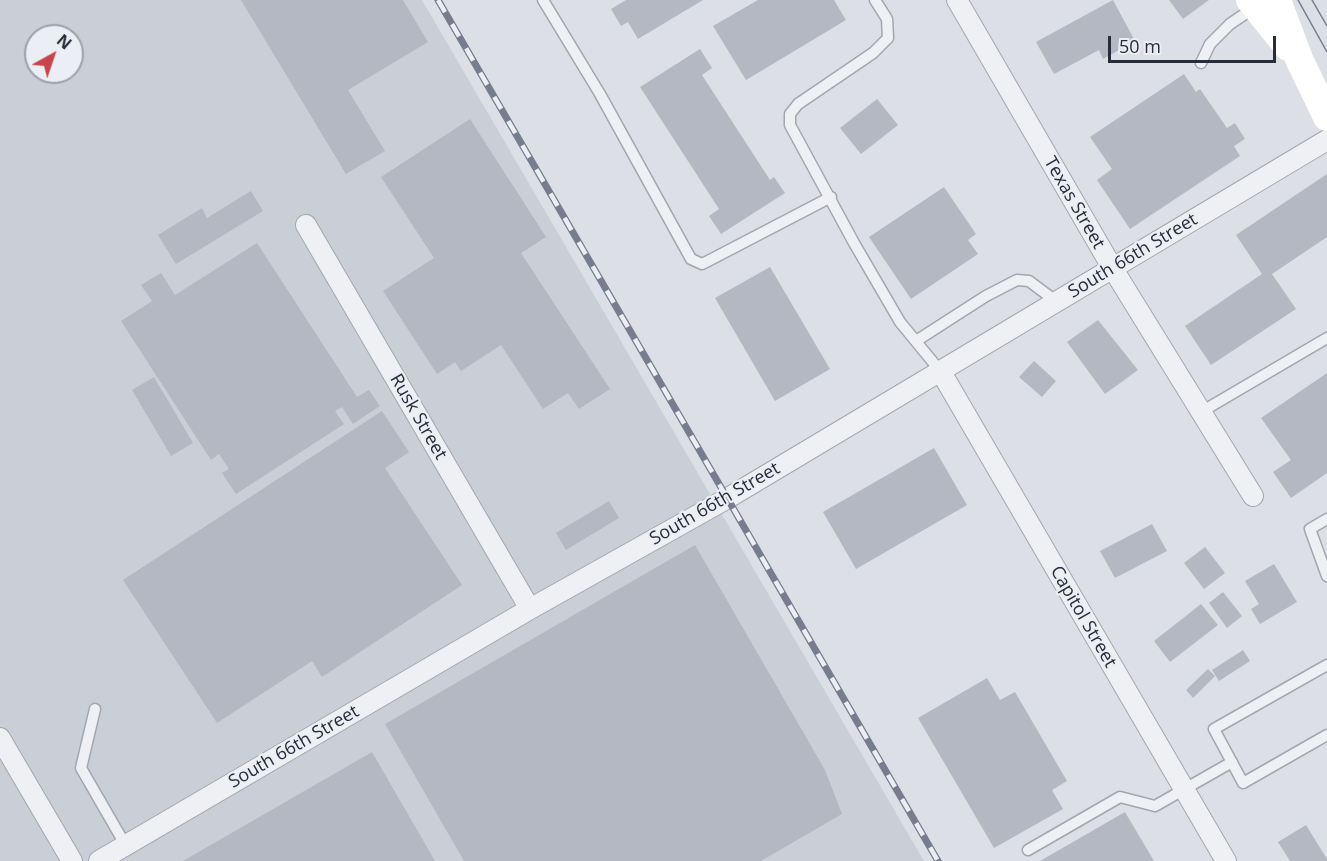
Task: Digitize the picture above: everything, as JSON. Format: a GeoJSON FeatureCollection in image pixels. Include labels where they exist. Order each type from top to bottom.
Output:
{"type":"FeatureCollection","features":[{"type":"Feature","properties":{"kind":"main road"},"geometry":{"type":"LineString","coordinates":[[1261,2],[1299,59],[1327,117]]}},
{"type":"Feature","properties":{"kind":"street","name":"Texas Street"},"geometry":{"type":"LineString","coordinates":[[957,0],[1113,269],[1253,496]]}},
{"type":"Feature","properties":{"kind":"street","name":"South 66th Street"},"geometry":{"type":"LineString","coordinates":[[99,861],[530,609],[728,498],[1327,140]]}},
{"type":"Feature","properties":{"kind":"street","name":"Rusk Street"},"geometry":{"type":"LineString","coordinates":[[306,225],[530,609]]}},
{"type":"Feature","properties":{"kind":"street","name":"Capitol Street"},"geometry":{"type":"LineString","coordinates":[[941,372],[1226,861]]}},
{"type":"Feature","properties":{"kind":"street"},"geometry":{"type":"LineString","coordinates":[[0,738],[72,861]]}},
{"type":"Feature","properties":{"kind":"lane"},"geometry":{"type":"LineString","coordinates":[[543,0],[600,94],[691,259],[702,264],[831,197]]}},
{"type":"Feature","properties":{"kind":"lane"},"geometry":{"type":"LineString","coordinates":[[875,0],[887,19],[888,38],[873,53],[798,104],[790,114],[790,125],[900,322],[941,372]]}},
{"type":"Feature","properties":{"kind":"lane"},"geometry":{"type":"LineString","coordinates":[[1201,63],[1210,44],[1230,24],[1261,2]]}},
{"type":"Feature","properties":{"kind":"lane"},"geometry":{"type":"LineString","coordinates":[[916,341],[986,296],[1017,280],[1029,281],[1057,302]]}},
{"type":"Feature","properties":{"kind":"lane"},"geometry":{"type":"LineString","coordinates":[[1202,412],[1327,338]]}},
{"type":"Feature","properties":{"kind":"lane"},"geometry":{"type":"LineString","coordinates":[[1327,519],[1310,529],[1327,576]]}},
{"type":"Feature","properties":{"kind":"lane"},"geometry":{"type":"LineString","coordinates":[[1327,665],[1214,729],[1244,783],[1327,735]]}},
{"type":"Feature","properties":{"kind":"lane"},"geometry":{"type":"LineString","coordinates":[[94,709],[81,768],[126,846]]}},
{"type":"Feature","properties":{"kind":"lane"},"geometry":{"type":"LineString","coordinates":[[1028,850],[1120,797],[1155,806],[1232,762]]}},
{"type":"Feature","properties":{"kind":"shaded area"},"geometry":{"type":"Polygon","coordinates":[[[0,0],[422,0],[924,861],[0,861],[0,0]]]}},
{"type":"Feature","properties":{"kind":"building"},"geometry":{"type":"Polygon","coordinates":[[[241,0],[403,0],[428,42],[348,90],[385,151],[346,174],[241,0]]]}},
{"type":"Feature","properties":{"kind":"building"},"geometry":{"type":"Polygon","coordinates":[[[626,0],[703,0],[638,39],[628,22],[621,26],[611,9],[626,0]]]}},
{"type":"Feature","properties":{"kind":"building"},"geometry":{"type":"Polygon","coordinates":[[[758,0],[834,0],[846,20],[746,80],[713,26],[758,0]]]}},
{"type":"Feature","properties":{"kind":"building"},"geometry":{"type":"Polygon","coordinates":[[[1113,0],[1135,41],[1103,59],[1099,50],[1054,74],[1036,42],[1113,0]]]}},
{"type":"Feature","properties":{"kind":"building"},"geometry":{"type":"Polygon","coordinates":[[[1169,0],[1209,0],[1183,19],[1169,0]]]}},
{"type":"Feature","properties":{"kind":"building"},"geometry":{"type":"Polygon","coordinates":[[[700,49],[712,68],[702,75],[770,180],[774,177],[785,193],[721,234],[709,216],[719,209],[640,87],[700,49]]]}},
{"type":"Feature","properties":{"kind":"building"},"geometry":{"type":"Polygon","coordinates":[[[1184,74],[1196,92],[1200,89],[1227,128],[1235,123],[1245,139],[1234,146],[1240,156],[1130,229],[1097,180],[1112,169],[1090,137],[1184,74]]]}},
{"type":"Feature","properties":{"kind":"building"},"geometry":{"type":"Polygon","coordinates":[[[877,99],[898,125],[861,154],[840,128],[877,99]]]}},
{"type":"Feature","properties":{"kind":"building"},"geometry":{"type":"Polygon","coordinates":[[[470,119],[546,237],[521,253],[610,389],[579,409],[568,393],[543,409],[501,345],[461,371],[455,362],[437,374],[383,291],[434,258],[381,177],[470,119]]]}},
{"type":"Feature","properties":{"kind":"building"},"geometry":{"type":"Polygon","coordinates":[[[1327,174],[1327,237],[1272,274],[1296,309],[1211,365],[1185,326],[1262,274],[1236,235],[1327,174]]]}},
{"type":"Feature","properties":{"kind":"building"},"geometry":{"type":"Polygon","coordinates":[[[944,187],[976,234],[968,240],[978,254],[911,299],[869,237],[944,187]]]}},
{"type":"Feature","properties":{"kind":"building"},"geometry":{"type":"Polygon","coordinates":[[[251,191],[263,211],[176,264],[158,235],[202,208],[207,218],[251,191]]]}},
{"type":"Feature","properties":{"kind":"building"},"geometry":{"type":"Polygon","coordinates":[[[257,243],[357,397],[369,390],[380,406],[353,424],[342,407],[335,411],[344,424],[236,494],[222,473],[229,469],[219,454],[211,460],[121,321],[152,301],[141,285],[161,273],[175,295],[257,243]]]}},
{"type":"Feature","properties":{"kind":"building"},"geometry":{"type":"Polygon","coordinates":[[[770,267],[830,369],[775,401],[715,298],[770,267]]]}},
{"type":"Feature","properties":{"kind":"building"},"geometry":{"type":"Polygon","coordinates":[[[1098,320],[1138,370],[1105,394],[1067,342],[1098,320]]]}},
{"type":"Feature","properties":{"kind":"building"},"geometry":{"type":"Polygon","coordinates":[[[1034,361],[1056,381],[1042,397],[1019,377],[1034,361]]]}},
{"type":"Feature","properties":{"kind":"building"},"geometry":{"type":"Polygon","coordinates":[[[1327,373],[1327,473],[1291,498],[1273,472],[1291,460],[1261,418],[1327,373]]]}},
{"type":"Feature","properties":{"kind":"building"},"geometry":{"type":"Polygon","coordinates":[[[154,377],[193,443],[171,456],[132,390],[154,377]]]}},
{"type":"Feature","properties":{"kind":"building"},"geometry":{"type":"Polygon","coordinates":[[[382,411],[409,452],[385,468],[462,585],[322,677],[312,661],[217,723],[123,580],[382,411]]]}},
{"type":"Feature","properties":{"kind":"building"},"geometry":{"type":"Polygon","coordinates":[[[934,448],[967,505],[856,569],[823,512],[934,448]]]}},
{"type":"Feature","properties":{"kind":"building"},"geometry":{"type":"Polygon","coordinates":[[[609,501],[619,518],[566,550],[556,533],[609,501]]]}},
{"type":"Feature","properties":{"kind":"building"},"geometry":{"type":"Polygon","coordinates":[[[1152,524],[1167,551],[1115,578],[1100,551],[1152,524]]]}},
{"type":"Feature","properties":{"kind":"building"},"geometry":{"type":"Polygon","coordinates":[[[695,545],[825,770],[842,814],[761,861],[464,861],[385,724],[695,545]]]}},
{"type":"Feature","properties":{"kind":"building"},"geometry":{"type":"Polygon","coordinates":[[[1205,547],[1225,573],[1204,589],[1184,563],[1205,547]]]}},
{"type":"Feature","properties":{"kind":"building"},"geometry":{"type":"Polygon","coordinates":[[[1274,564],[1297,602],[1260,624],[1251,609],[1259,604],[1245,581],[1274,564]]]}},
{"type":"Feature","properties":{"kind":"building"},"geometry":{"type":"Polygon","coordinates":[[[1223,592],[1242,616],[1227,628],[1209,603],[1223,592]]]}},
{"type":"Feature","properties":{"kind":"building"},"geometry":{"type":"Polygon","coordinates":[[[1201,604],[1218,625],[1170,662],[1154,641],[1201,604]]]}},
{"type":"Feature","properties":{"kind":"building"},"geometry":{"type":"Polygon","coordinates":[[[1243,650],[1250,661],[1219,681],[1212,670],[1243,650]]]}},
{"type":"Feature","properties":{"kind":"building"},"geometry":{"type":"Polygon","coordinates":[[[1208,669],[1215,676],[1193,698],[1186,690],[1208,669]]]}},
{"type":"Feature","properties":{"kind":"building"},"geometry":{"type":"Polygon","coordinates":[[[987,678],[1000,700],[1015,692],[1067,781],[1052,790],[1063,809],[994,848],[918,718],[987,678]]]}},
{"type":"Feature","properties":{"kind":"building"},"geometry":{"type":"Polygon","coordinates":[[[372,752],[435,861],[183,861],[372,752]]]}},
{"type":"Feature","properties":{"kind":"building"},"geometry":{"type":"Polygon","coordinates":[[[1125,812],[1154,861],[1040,861],[1125,812]]]}},
{"type":"Feature","properties":{"kind":"building"},"geometry":{"type":"Polygon","coordinates":[[[1306,825],[1327,861],[1290,861],[1278,842],[1306,825]]]}},
{"type":"Feature","properties":{"kind":"tram line"},"geometry":{"type":"LineString","coordinates":[[1298,0],[1327,52]]}},
{"type":"Feature","properties":{"kind":"tram line"},"geometry":{"type":"LineString","coordinates":[[1312,0],[1327,26]]}},
{"type":"Feature","properties":{"kind":"railway"},"geometry":{"type":"LineString","coordinates":[[438,0],[938,861]]}}]}
